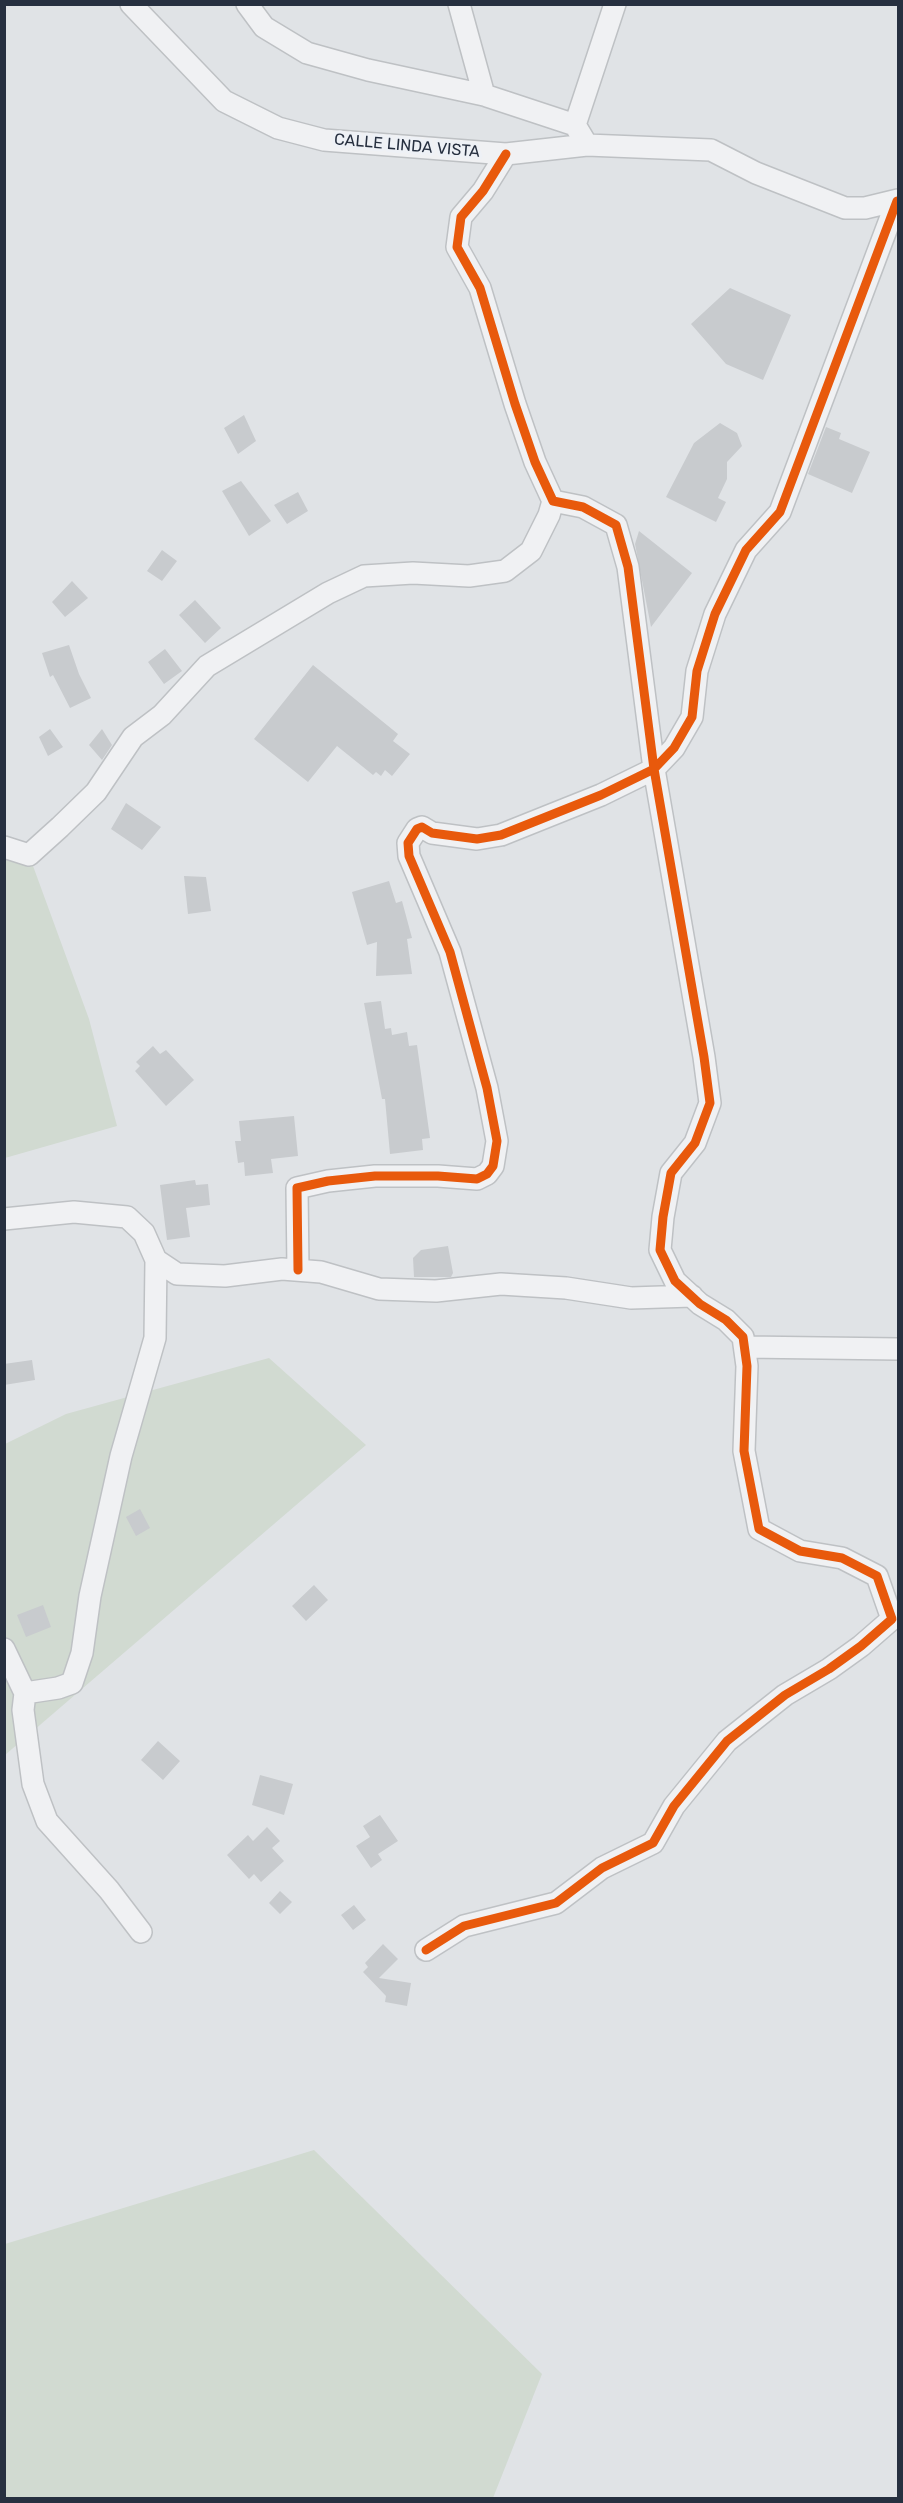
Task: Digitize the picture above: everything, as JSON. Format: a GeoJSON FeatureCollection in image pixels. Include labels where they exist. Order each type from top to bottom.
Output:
{"type":"FeatureCollection","features":[{"type":"Feature","properties":{"kind":"street","name":"CALLE LINDA VISTA"},"geometry":{"type":"LineString","coordinates":[[131,4],[224,101],[278,128],[324,140],[506,154],[587,145],[711,150],[756,173],[845,208],[865,208],[898,201]]}},
{"type":"Feature","properties":{"kind":"street"},"geometry":{"type":"LineString","coordinates":[[247,4],[264,27],[307,53],[368,70],[484,95],[575,125],[587,145]]}},
{"type":"Feature","properties":{"kind":"street"},"geometry":{"type":"LineString","coordinates":[[459,4],[484,95]]}},
{"type":"Feature","properties":{"kind":"street"},"geometry":{"type":"LineString","coordinates":[[575,125],[615,4]]}},
{"type":"Feature","properties":{"kind":"street"},"geometry":{"type":"LineString","coordinates":[[4,846],[29,855],[96,792],[133,737],[162,715],[207,666],[328,593],[364,576],[412,573],[469,576],[505,571],[531,551],[549,515],[553,501],[535,462],[514,404],[480,288],[457,247],[461,217],[483,191],[506,154]]}},
{"type":"Feature","properties":{"kind":"street"},"geometry":{"type":"LineString","coordinates":[[298,1270],[297,1188],[328,1180],[375,1176],[438,1176],[477,1179],[487,1174],[493,1166],[497,1153],[497,1141],[487,1088],[450,952],[409,856],[408,843],[417,829],[422,827],[432,833],[477,839],[501,835],[601,795],[654,769],[674,748],[692,717],[697,671],[715,614],[746,550],[780,512],[898,201]]}},
{"type":"Feature","properties":{"kind":"street"},"geometry":{"type":"LineString","coordinates":[[426,1950],[464,1926],[556,1903],[602,1868],[653,1843],[674,1806],[727,1741],[786,1695],[861,1646],[892,1619],[878,1576],[842,1558],[800,1551],[759,1529],[744,1451],[747,1366],[743,1337],[726,1320],[700,1304],[675,1281],[660,1250],[671,1173],[695,1143],[710,1103],[654,769],[628,567],[616,525],[584,507],[553,501]]}},
{"type":"Feature","properties":{"kind":"street"},"geometry":{"type":"LineString","coordinates":[[4,1219],[75,1212],[127,1217],[144,1233],[156,1260],[155,1338],[121,1456],[90,1596],[82,1653],[74,1679],[69,1686],[25,1693]]}},
{"type":"Feature","properties":{"kind":"street"},"geometry":{"type":"LineString","coordinates":[[156,1260],[177,1274],[225,1276],[282,1269],[298,1270],[321,1272],[380,1289],[436,1291],[501,1284],[566,1288],[631,1298],[692,1296]]}},
{"type":"Feature","properties":{"kind":"street"},"geometry":{"type":"LineString","coordinates":[[745,1347],[898,1349]]}},
{"type":"Feature","properties":{"kind":"street"},"geometry":{"type":"LineString","coordinates":[[4,1649],[25,1693],[23,1710],[33,1784],[46,1821],[109,1890],[141,1932]]}},
{"type":"Feature","properties":{"kind":"shaded area"},"geometry":{"type":"Polygon","coordinates":[[[5,847],[29,855],[89,1019],[117,1126],[5,1158],[5,847]]]}},
{"type":"Feature","properties":{"kind":"shaded area"},"geometry":{"type":"Polygon","coordinates":[[[269,1358],[366,1445],[5,1755],[5,1444],[66,1414],[269,1358]]]}},
{"type":"Feature","properties":{"kind":"shaded area"},"geometry":{"type":"Polygon","coordinates":[[[314,2150],[542,2374],[493,2498],[5,2498],[5,2244],[314,2150]]]}},
{"type":"Feature","properties":{"kind":"building"},"geometry":{"type":"Polygon","coordinates":[[[730,288],[791,315],[763,380],[726,364],[691,324],[730,288]]]}},
{"type":"Feature","properties":{"kind":"building"},"geometry":{"type":"Polygon","coordinates":[[[244,415],[256,441],[238,454],[224,428],[244,415]]]}},
{"type":"Feature","properties":{"kind":"building"},"geometry":{"type":"Polygon","coordinates":[[[720,423],[737,433],[742,446],[727,462],[727,479],[718,498],[726,502],[716,522],[666,497],[694,443],[720,423]]]}},
{"type":"Feature","properties":{"kind":"building"},"geometry":{"type":"Polygon","coordinates":[[[826,427],[841,433],[839,439],[870,452],[852,493],[808,474],[826,427]]]}},
{"type":"Feature","properties":{"kind":"building"},"geometry":{"type":"Polygon","coordinates":[[[241,481],[271,521],[249,536],[222,491],[241,481]]]}},
{"type":"Feature","properties":{"kind":"building"},"geometry":{"type":"Polygon","coordinates":[[[298,492],[308,511],[287,524],[274,505],[298,492]]]}},
{"type":"Feature","properties":{"kind":"building"},"geometry":{"type":"Polygon","coordinates":[[[639,531],[692,573],[651,627],[635,544],[639,531]]]}},
{"type":"Feature","properties":{"kind":"building"},"geometry":{"type":"Polygon","coordinates":[[[162,550],[177,561],[162,581],[147,571],[162,550]]]}},
{"type":"Feature","properties":{"kind":"building"},"geometry":{"type":"Polygon","coordinates":[[[72,581],[88,598],[65,617],[52,602],[72,581]]]}},
{"type":"Feature","properties":{"kind":"building"},"geometry":{"type":"Polygon","coordinates":[[[195,600],[221,628],[205,643],[179,615],[195,600]]]}},
{"type":"Feature","properties":{"kind":"building"},"geometry":{"type":"Polygon","coordinates":[[[69,645],[79,674],[91,698],[70,708],[53,675],[50,677],[42,653],[69,645]]]}},
{"type":"Feature","properties":{"kind":"building"},"geometry":{"type":"Polygon","coordinates":[[[165,649],[182,671],[164,684],[148,662],[165,649]]]}},
{"type":"Feature","properties":{"kind":"building"},"geometry":{"type":"Polygon","coordinates":[[[313,665],[398,734],[393,741],[410,754],[392,776],[385,770],[381,776],[376,772],[373,775],[337,746],[308,782],[254,739],[313,665]]]}},
{"type":"Feature","properties":{"kind":"building"},"geometry":{"type":"Polygon","coordinates":[[[50,729],[63,747],[48,756],[39,737],[50,729]]]}},
{"type":"Feature","properties":{"kind":"building"},"geometry":{"type":"Polygon","coordinates":[[[102,729],[112,745],[102,760],[89,745],[102,729]]]}},
{"type":"Feature","properties":{"kind":"building"},"geometry":{"type":"Polygon","coordinates":[[[126,803],[161,827],[142,850],[111,829],[126,803]]]}},
{"type":"Feature","properties":{"kind":"building"},"geometry":{"type":"Polygon","coordinates":[[[184,876],[206,877],[211,911],[188,914],[184,876]]]}},
{"type":"Feature","properties":{"kind":"building"},"geometry":{"type":"Polygon","coordinates":[[[389,881],[396,903],[402,901],[412,938],[407,939],[412,974],[376,976],[377,942],[367,945],[352,892],[389,881]]]}},
{"type":"Feature","properties":{"kind":"building"},"geometry":{"type":"Polygon","coordinates":[[[381,1001],[385,1029],[391,1028],[392,1035],[407,1032],[409,1046],[417,1045],[430,1138],[422,1139],[423,1150],[390,1154],[385,1099],[382,1099],[364,1003],[381,1001]]]}},
{"type":"Feature","properties":{"kind":"building"},"geometry":{"type":"Polygon","coordinates":[[[153,1046],[160,1054],[166,1050],[194,1080],[166,1106],[135,1071],[140,1066],[136,1062],[153,1046]]]}},
{"type":"Feature","properties":{"kind":"building"},"geometry":{"type":"Polygon","coordinates":[[[294,1116],[298,1156],[271,1159],[273,1173],[245,1176],[244,1162],[238,1163],[235,1141],[241,1141],[239,1121],[294,1116]]]}},
{"type":"Feature","properties":{"kind":"building"},"geometry":{"type":"Polygon","coordinates":[[[195,1180],[196,1185],[208,1184],[210,1205],[186,1208],[190,1237],[167,1240],[160,1185],[195,1180]]]}},
{"type":"Feature","properties":{"kind":"building"},"geometry":{"type":"Polygon","coordinates":[[[448,1246],[453,1273],[451,1277],[414,1277],[413,1258],[421,1250],[448,1246]]]}},
{"type":"Feature","properties":{"kind":"building"},"geometry":{"type":"Polygon","coordinates":[[[32,1360],[35,1380],[4,1385],[4,1364],[32,1360]]]}},
{"type":"Feature","properties":{"kind":"building"},"geometry":{"type":"Polygon","coordinates":[[[140,1509],[150,1528],[136,1536],[126,1517],[140,1509]]]}},
{"type":"Feature","properties":{"kind":"building"},"geometry":{"type":"Polygon","coordinates":[[[314,1585],[328,1600],[306,1621],[292,1606],[314,1585]]]}},
{"type":"Feature","properties":{"kind":"building"},"geometry":{"type":"Polygon","coordinates":[[[43,1605],[51,1627],[26,1637],[17,1615],[43,1605]]]}},
{"type":"Feature","properties":{"kind":"building"},"geometry":{"type":"Polygon","coordinates":[[[158,1741],[180,1761],[163,1780],[141,1760],[158,1741]]]}},
{"type":"Feature","properties":{"kind":"building"},"geometry":{"type":"Polygon","coordinates":[[[260,1775],[293,1784],[284,1815],[252,1805],[260,1775]]]}},
{"type":"Feature","properties":{"kind":"building"},"geometry":{"type":"Polygon","coordinates":[[[380,1815],[398,1841],[378,1854],[382,1860],[371,1868],[356,1846],[370,1837],[363,1826],[380,1815]]]}},
{"type":"Feature","properties":{"kind":"building"},"geometry":{"type":"Polygon","coordinates":[[[267,1827],[280,1841],[272,1848],[284,1861],[261,1882],[254,1874],[249,1879],[227,1855],[248,1835],[253,1841],[267,1827]]]}},
{"type":"Feature","properties":{"kind":"building"},"geometry":{"type":"Polygon","coordinates":[[[280,1891],[292,1902],[280,1914],[269,1903],[280,1891]]]}},
{"type":"Feature","properties":{"kind":"building"},"geometry":{"type":"Polygon","coordinates":[[[354,1905],[366,1920],[353,1930],[341,1915],[354,1905]]]}},
{"type":"Feature","properties":{"kind":"building"},"geometry":{"type":"Polygon","coordinates":[[[383,1944],[398,1959],[379,1978],[411,1983],[407,2006],[385,2002],[386,1996],[363,1972],[368,1967],[365,1963],[383,1944]]]}},
{"type":"Feature","properties":{"kind":"cycle path"},"geometry":{"type":"LineString","coordinates":[[426,1950],[464,1926],[556,1903],[602,1868],[653,1843],[674,1806],[727,1741],[785,1695],[829,1669],[861,1646],[892,1619],[877,1576],[842,1558],[800,1551],[759,1529],[744,1451],[747,1366],[743,1337],[726,1320],[700,1304],[675,1281],[660,1250],[671,1173],[695,1143],[710,1103],[704,1057],[654,769],[628,567],[616,525],[583,507],[553,501],[535,462],[515,404],[480,288],[457,247],[461,217],[483,191],[506,154]]}},
{"type":"Feature","properties":{"kind":"cycle path"},"geometry":{"type":"LineString","coordinates":[[298,1270],[297,1188],[328,1181],[375,1176],[438,1176],[477,1179],[487,1174],[493,1166],[497,1141],[487,1088],[450,952],[409,856],[408,843],[417,829],[422,827],[432,833],[477,839],[501,835],[601,795],[654,769],[674,748],[692,717],[697,671],[715,614],[746,550],[780,512],[897,201]]}}]}
